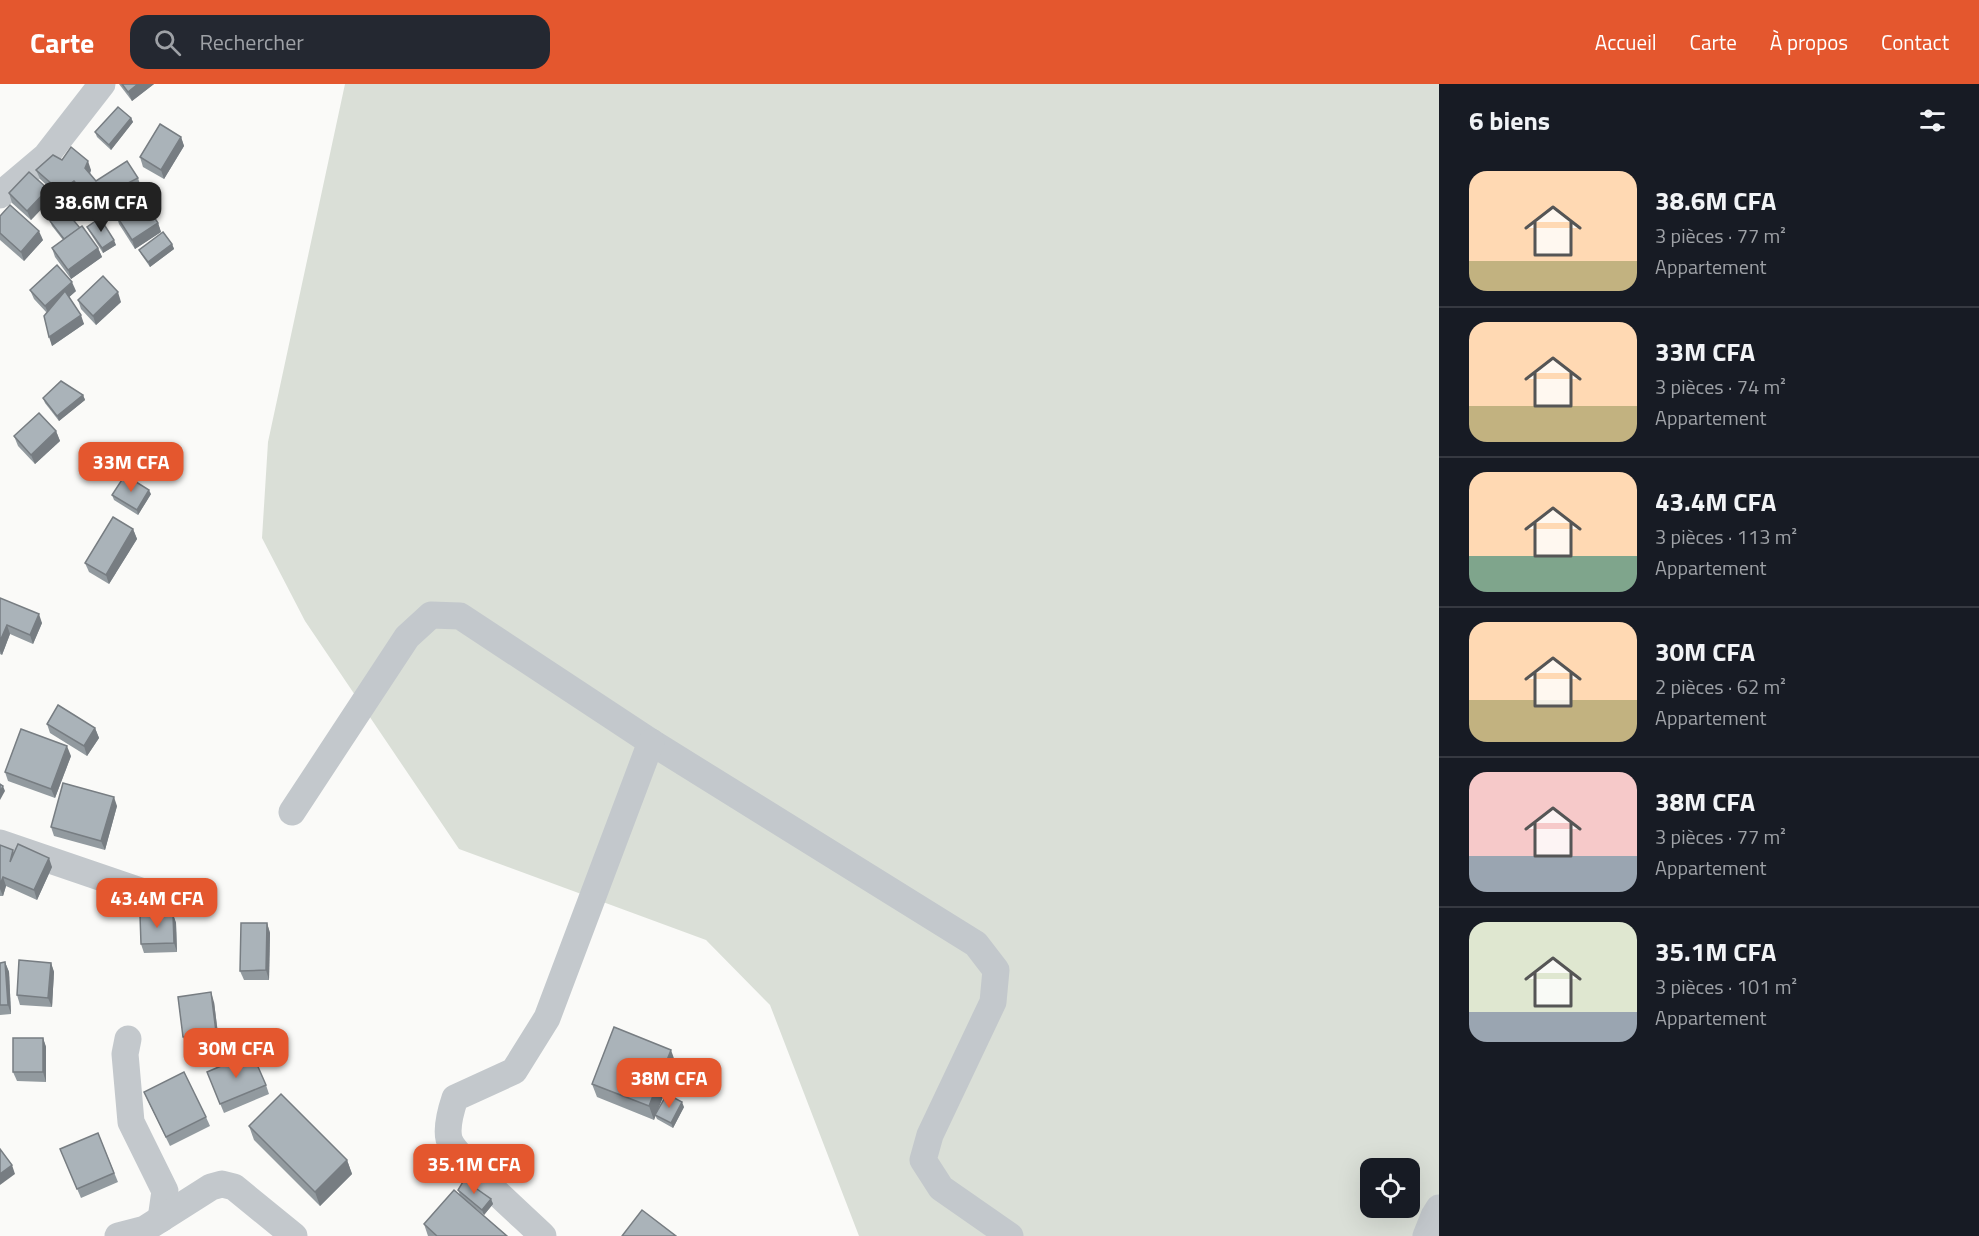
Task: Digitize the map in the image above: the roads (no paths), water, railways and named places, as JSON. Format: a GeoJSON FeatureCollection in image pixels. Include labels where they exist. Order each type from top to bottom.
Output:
{"type":"FeatureCollection","features":[{"type":"Feature","properties":{"kind":"street"},"geometry":{"type":"LineString","coordinates":[[0,195],[46,156],[102,84]]}},
{"type":"Feature","properties":{"kind":"street"},"geometry":{"type":"LineString","coordinates":[[292,812],[407,637],[431,615],[460,616],[651,742],[975,944],[996,970],[993,1002],[930,1135],[923,1160],[940,1188],[1010,1236]]}},
{"type":"Feature","properties":{"kind":"street"},"geometry":{"type":"LineString","coordinates":[[543,1236],[462,1158],[449,1140],[450,1114],[455,1098],[514,1071],[547,1018],[651,742]]}},
{"type":"Feature","properties":{"kind":"street"},"geometry":{"type":"LineString","coordinates":[[0,843],[164,899]]}},
{"type":"Feature","properties":{"kind":"street"},"geometry":{"type":"LineString","coordinates":[[128,1039],[125,1054],[131,1122],[165,1191],[161,1219]]}},
{"type":"Feature","properties":{"kind":"street"},"geometry":{"type":"LineString","coordinates":[[118,1236],[146,1229],[211,1186],[222,1184],[234,1187],[294,1236]]}},
{"type":"Feature","properties":{"kind":"street"},"geometry":{"type":"LineString","coordinates":[[1426,1236],[1439,1208]]}}]}
